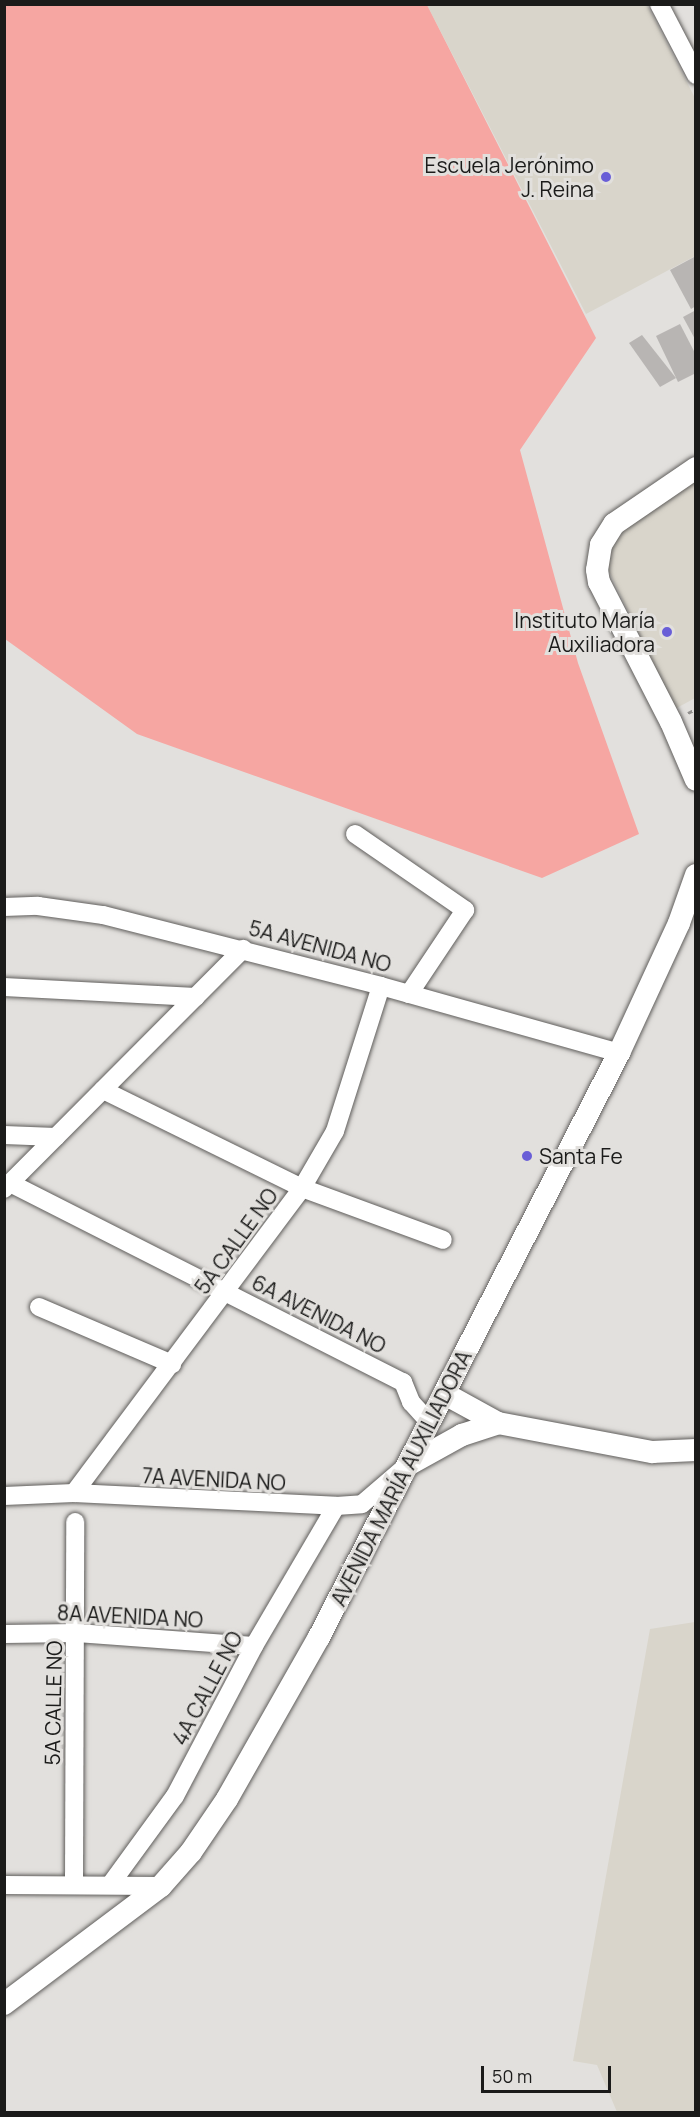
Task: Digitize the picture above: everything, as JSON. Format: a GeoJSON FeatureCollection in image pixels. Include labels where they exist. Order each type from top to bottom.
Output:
{"type":"FeatureCollection","features":[{"type":"Feature","properties":{"kind":"street"},"geometry":{"type":"LineString","coordinates":[[659,4],[696,75]]}},
{"type":"Feature","properties":{"kind":"street"},"geometry":{"type":"LineString","coordinates":[[696,468],[614,524],[601,545],[597,570],[599,582],[671,722],[696,780]]}},
{"type":"Feature","properties":{"kind":"street"},"geometry":{"type":"LineString","coordinates":[[355,834],[465,910],[409,993]]}},
{"type":"Feature","properties":{"kind":"street","name":"AVENIDA MARÍA AUXILIADORA"},"geometry":{"type":"LineString","coordinates":[[4,2004],[161,1886],[191,1852],[227,1799],[319,1637],[619,1053],[679,923],[696,875]]}},
{"type":"Feature","properties":{"kind":"street","name":"5A AVENIDA NO"},"geometry":{"type":"LineString","coordinates":[[4,907],[38,906],[103,915],[409,993],[619,1053]]}},
{"type":"Feature","properties":{"kind":"street"},"geometry":{"type":"LineString","coordinates":[[7,1186],[243,949]]}},
{"type":"Feature","properties":{"kind":"street","name":"5A CALLE NO"},"geometry":{"type":"LineString","coordinates":[[74,1493],[227,1292],[302,1188],[335,1131],[381,986]]}},
{"type":"Feature","properties":{"kind":"street"},"geometry":{"type":"LineString","coordinates":[[4,987],[196,997]]}},
{"type":"Feature","properties":{"kind":"street"},"geometry":{"type":"LineString","coordinates":[[103,1090],[302,1188],[443,1240]]}},
{"type":"Feature","properties":{"kind":"street"},"geometry":{"type":"LineString","coordinates":[[4,1135],[56,1137]]}},
{"type":"Feature","properties":{"kind":"street","name":"6A AVENIDA NO"},"geometry":{"type":"LineString","coordinates":[[7,1186],[227,1292],[403,1382],[411,1402],[429,1422]]}},
{"type":"Feature","properties":{"kind":"street"},"geometry":{"type":"LineString","coordinates":[[39,1307],[172,1364]]}},
{"type":"Feature","properties":{"kind":"street"},"geometry":{"type":"LineString","coordinates":[[445,1394],[498,1423],[652,1452],[696,1450]]}},
{"type":"Feature","properties":{"kind":"street"},"geometry":{"type":"LineString","coordinates":[[407,1465],[462,1435],[498,1423]]}},
{"type":"Feature","properties":{"kind":"street","name":"7A AVENIDA NO"},"geometry":{"type":"LineString","coordinates":[[4,1496],[74,1493],[336,1506],[362,1504],[407,1465]]}},
{"type":"Feature","properties":{"kind":"street","name":"4A CALLE NO"},"geometry":{"type":"LineString","coordinates":[[110,1886],[175,1796],[254,1646],[336,1506]]}},
{"type":"Feature","properties":{"kind":"street","name":"5A CALLE NO"},"geometry":{"type":"LineString","coordinates":[[74,1885],[77,1633],[75,1522]]}},
{"type":"Feature","properties":{"kind":"street","name":"8A AVENIDA NO"},"geometry":{"type":"LineString","coordinates":[[4,1634],[77,1633],[254,1646]]}},
{"type":"Feature","properties":{"kind":"street"},"geometry":{"type":"LineString","coordinates":[[4,1885],[161,1886]]}},
{"type":"Feature","properties":{"kind":"shaded area"},"geometry":{"type":"Polygon","coordinates":[[[5,4],[427,5],[596,338],[520,450],[578,663],[639,834],[542,878],[137,734],[5,639],[5,4]]]}},
{"type":"Feature","properties":{"kind":"shaded area","name":"Escuela Jerónimo J. Reina"},"geometry":{"type":"Polygon","coordinates":[[[427,5],[647,5],[695,98],[695,256],[586,314],[427,5]]]}},
{"type":"Feature","properties":{"kind":"shaded area","name":"Instituto María Auxiliadora"},"geometry":{"type":"Polygon","coordinates":[[[695,481],[695,698],[675,709],[607,567],[609,551],[625,529],[695,481]]]}},
{"type":"Feature","properties":{"kind":"shaded area"},"geometry":{"type":"Polygon","coordinates":[[[695,1622],[695,2112],[617,2112],[597,2065],[573,2061],[650,1629],[695,1622]]]}},
{"type":"Feature","properties":{"kind":"building"},"geometry":{"type":"Polygon","coordinates":[[[696,256],[696,306],[691,309],[670,270],[696,256]]]}},
{"type":"Feature","properties":{"kind":"building"},"geometry":{"type":"Polygon","coordinates":[[[696,310],[696,341],[683,317],[696,310]]]}},
{"type":"Feature","properties":{"kind":"building"},"geometry":{"type":"Polygon","coordinates":[[[680,324],[696,355],[696,373],[678,382],[656,336],[680,324]]]}},
{"type":"Feature","properties":{"kind":"building"},"geometry":{"type":"Polygon","coordinates":[[[642,335],[676,378],[660,387],[629,343],[642,335]]]}},
{"type":"Feature","properties":{"kind":"place","name":"Escuela Jerónimo J. Reina"},"geometry":{"type":"Point","coordinates":[606,177]}},
{"type":"Feature","properties":{"kind":"place","name":"Instituto María Auxiliadora"},"geometry":{"type":"Point","coordinates":[667,632]}},
{"type":"Feature","properties":{"kind":"place","name":"Santa Fe"},"geometry":{"type":"Point","coordinates":[527,1156]}}]}
